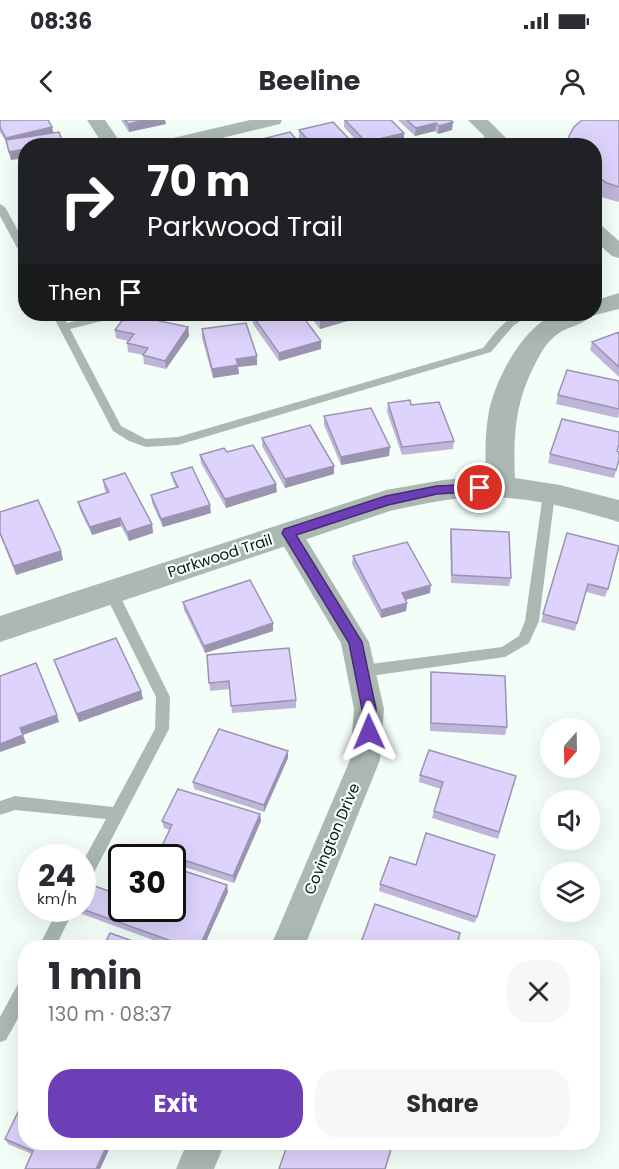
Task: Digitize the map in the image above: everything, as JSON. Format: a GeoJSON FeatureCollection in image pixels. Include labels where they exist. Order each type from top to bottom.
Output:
{"type":"FeatureCollection","features":[{"type":"Feature","properties":{"kind":"street"},"geometry":{"type":"LineString","coordinates":[[96,120],[108,138]]}},
{"type":"Feature","properties":{"kind":"street"},"geometry":{"type":"LineString","coordinates":[[197,138],[273,120]]}},
{"type":"Feature","properties":{"kind":"street"},"geometry":{"type":"LineString","coordinates":[[477,120],[497,138]]}},
{"type":"Feature","properties":{"kind":"street"},"geometry":{"type":"LineString","coordinates":[[602,236],[619,252]]}},
{"type":"Feature","properties":{"kind":"street"},"geometry":{"type":"LineString","coordinates":[[602,307],[619,302]]}},
{"type":"Feature","properties":{"kind":"street"},"geometry":{"type":"LineString","coordinates":[[501,487],[500,442],[503,410],[509,390],[538,335],[561,321]]}},
{"type":"Feature","properties":{"kind":"street","name":"Parkwood Trail"},"geometry":{"type":"LineString","coordinates":[[0,629],[386,501],[437,490],[501,487],[549,494],[619,511]]}},
{"type":"Feature","properties":{"kind":"street","name":"Covington Drive"},"geometry":{"type":"LineString","coordinates":[[289,533],[356,642],[369,709],[365,760],[290,940]]}},
{"type":"Feature","properties":{"kind":"street"},"geometry":{"type":"LineString","coordinates":[[195,1169],[203,1150]]}},
{"type":"Feature","properties":{"kind":"lane"},"geometry":{"type":"LineString","coordinates":[[0,207],[18,240]]}},
{"type":"Feature","properties":{"kind":"lane"},"geometry":{"type":"LineString","coordinates":[[61,321],[117,428],[134,441],[150,444],[178,441],[486,350],[514,321]]}},
{"type":"Feature","properties":{"kind":"lane"},"geometry":{"type":"LineString","coordinates":[[64,327],[89,321]]}},
{"type":"Feature","properties":{"kind":"lane"},"geometry":{"type":"LineString","coordinates":[[363,671],[492,655],[516,646],[524,639],[532,621],[549,494]]}},
{"type":"Feature","properties":{"kind":"lane"},"geometry":{"type":"LineString","coordinates":[[96,853],[162,729],[163,697],[111,592]]}},
{"type":"Feature","properties":{"kind":"lane"},"geometry":{"type":"LineString","coordinates":[[0,808],[15,803],[117,814]]}},
{"type":"Feature","properties":{"kind":"lane"},"geometry":{"type":"LineString","coordinates":[[50,940],[59,922]]}},
{"type":"Feature","properties":{"kind":"lane"},"geometry":{"type":"LineString","coordinates":[[0,1034],[18,1001]]}},
{"type":"Feature","properties":{"kind":"building"},"geometry":{"type":"Polygon","coordinates":[[[0,120],[48,120],[52,127],[6,138],[0,127],[0,120]]]}},
{"type":"Feature","properties":{"kind":"building"},"geometry":{"type":"Polygon","coordinates":[[[125,120],[145,120],[128,124],[125,120]]]}},
{"type":"Feature","properties":{"kind":"building"},"geometry":{"type":"Polygon","coordinates":[[[345,120],[391,120],[404,133],[383,138],[362,138],[345,120]]]}},
{"type":"Feature","properties":{"kind":"building"},"geometry":{"type":"Polygon","coordinates":[[[407,120],[450,120],[453,122],[416,128],[407,120]]]}},
{"type":"Feature","properties":{"kind":"building"},"geometry":{"type":"Polygon","coordinates":[[[582,120],[619,120],[619,187],[602,180],[602,138],[569,138],[574,127],[582,120]]]}},
{"type":"Feature","properties":{"kind":"building"},"geometry":{"type":"Polygon","coordinates":[[[333,122],[348,138],[306,138],[299,130],[333,122]]]}},
{"type":"Feature","properties":{"kind":"building"},"geometry":{"type":"Polygon","coordinates":[[[59,132],[61,138],[19,138],[59,132]]]}},
{"type":"Feature","properties":{"kind":"building"},"geometry":{"type":"Polygon","coordinates":[[[290,132],[295,138],[266,138],[290,132]]]}},
{"type":"Feature","properties":{"kind":"building"},"geometry":{"type":"Polygon","coordinates":[[[18,138],[18,150],[9,152],[6,140],[18,138]]]}},
{"type":"Feature","properties":{"kind":"building"},"geometry":{"type":"Polygon","coordinates":[[[122,321],[160,321],[188,327],[165,361],[143,355],[148,348],[127,343],[134,334],[115,330],[122,321]]]}},
{"type":"Feature","properties":{"kind":"building"},"geometry":{"type":"Polygon","coordinates":[[[256,321],[306,321],[321,341],[279,353],[256,321]]]}},
{"type":"Feature","properties":{"kind":"building"},"geometry":{"type":"Polygon","coordinates":[[[246,323],[257,356],[236,359],[238,365],[212,369],[202,329],[246,323]]]}},
{"type":"Feature","properties":{"kind":"building"},"geometry":{"type":"Polygon","coordinates":[[[619,332],[619,367],[592,342],[619,332]]]}},
{"type":"Feature","properties":{"kind":"building"},"geometry":{"type":"Polygon","coordinates":[[[567,370],[619,381],[619,409],[558,395],[567,370]]]}},
{"type":"Feature","properties":{"kind":"building"},"geometry":{"type":"Polygon","coordinates":[[[410,400],[411,405],[439,402],[454,441],[402,447],[388,403],[410,400]]]}},
{"type":"Feature","properties":{"kind":"building"},"geometry":{"type":"Polygon","coordinates":[[[371,408],[390,447],[341,457],[324,416],[371,408]]]}},
{"type":"Feature","properties":{"kind":"building"},"geometry":{"type":"Polygon","coordinates":[[[562,419],[619,432],[617,451],[619,460],[616,470],[550,454],[562,419]]]}},
{"type":"Feature","properties":{"kind":"building"},"geometry":{"type":"Polygon","coordinates":[[[310,425],[334,466],[285,479],[262,438],[310,425]]]}},
{"type":"Feature","properties":{"kind":"building"},"geometry":{"type":"Polygon","coordinates":[[[253,445],[276,484],[225,499],[200,455],[224,448],[227,452],[253,445]]]}},
{"type":"Feature","properties":{"kind":"building"},"geometry":{"type":"Polygon","coordinates":[[[192,467],[210,505],[161,519],[151,495],[178,487],[171,473],[192,467]]]}},
{"type":"Feature","properties":{"kind":"building"},"geometry":{"type":"Polygon","coordinates":[[[125,473],[152,524],[127,532],[120,518],[90,527],[78,502],[109,492],[103,480],[125,473]]]}},
{"type":"Feature","properties":{"kind":"building"},"geometry":{"type":"Polygon","coordinates":[[[38,500],[61,551],[14,566],[0,533],[0,512],[38,500]]]}},
{"type":"Feature","properties":{"kind":"building"},"geometry":{"type":"Polygon","coordinates":[[[451,529],[509,532],[511,578],[452,575],[451,529]]]}},
{"type":"Feature","properties":{"kind":"building"},"geometry":{"type":"Polygon","coordinates":[[[567,533],[619,546],[608,589],[588,584],[577,623],[543,614],[567,533]]]}},
{"type":"Feature","properties":{"kind":"building"},"geometry":{"type":"Polygon","coordinates":[[[407,542],[431,585],[402,593],[407,603],[381,610],[353,556],[407,542]]]}},
{"type":"Feature","properties":{"kind":"building"},"geometry":{"type":"Polygon","coordinates":[[[250,580],[273,623],[204,646],[183,602],[250,580]]]}},
{"type":"Feature","properties":{"kind":"building"},"geometry":{"type":"Polygon","coordinates":[[[116,638],[141,691],[77,714],[54,660],[116,638]]]}},
{"type":"Feature","properties":{"kind":"building"},"geometry":{"type":"Polygon","coordinates":[[[289,648],[296,700],[231,706],[229,681],[209,683],[207,655],[289,648]]]}},
{"type":"Feature","properties":{"kind":"building"},"geometry":{"type":"Polygon","coordinates":[[[36,663],[57,715],[20,728],[23,735],[0,744],[0,676],[36,663]]]}},
{"type":"Feature","properties":{"kind":"building"},"geometry":{"type":"Polygon","coordinates":[[[431,672],[505,676],[507,727],[431,723],[431,672]]]}},
{"type":"Feature","properties":{"kind":"building"},"geometry":{"type":"Polygon","coordinates":[[[219,729],[288,751],[264,805],[193,782],[219,729]]]}},
{"type":"Feature","properties":{"kind":"building"},"geometry":{"type":"Polygon","coordinates":[[[429,750],[516,776],[499,832],[434,811],[443,782],[420,775],[429,750]]]}},
{"type":"Feature","properties":{"kind":"building"},"geometry":{"type":"Polygon","coordinates":[[[178,789],[260,814],[233,876],[186,861],[186,844],[163,844],[172,825],[162,821],[178,789]]]}},
{"type":"Feature","properties":{"kind":"building"},"geometry":{"type":"Polygon","coordinates":[[[426,833],[495,855],[477,917],[380,884],[390,857],[416,865],[426,833]]]}},
{"type":"Feature","properties":{"kind":"building"},"geometry":{"type":"Polygon","coordinates":[[[186,872],[227,885],[203,940],[169,940],[118,922],[186,922],[186,872]]]}},
{"type":"Feature","properties":{"kind":"building"},"geometry":{"type":"Polygon","coordinates":[[[96,886],[108,891],[108,918],[96,914],[96,886]]]}},
{"type":"Feature","properties":{"kind":"building"},"geometry":{"type":"Polygon","coordinates":[[[375,904],[460,933],[458,940],[362,940],[375,904]]]}},
{"type":"Feature","properties":{"kind":"building"},"geometry":{"type":"Polygon","coordinates":[[[110,933],[130,940],[107,940],[110,933]]]}},
{"type":"Feature","properties":{"kind":"building"},"geometry":{"type":"Polygon","coordinates":[[[18,1112],[18,1145],[5,1139],[18,1112]]]}},
{"type":"Feature","properties":{"kind":"building"},"geometry":{"type":"Polygon","coordinates":[[[31,1150],[105,1150],[96,1169],[25,1169],[33,1151],[31,1150]]]}},
{"type":"Feature","properties":{"kind":"building"},"geometry":{"type":"Polygon","coordinates":[[[286,1150],[391,1150],[385,1169],[279,1169],[286,1150]]]}},
{"type":"Feature","properties":{"kind":"route"},"geometry":{"type":"LineString","coordinates":[[369,732],[369,709],[356,642],[289,533],[386,501],[437,490],[480,488]]}}]}
